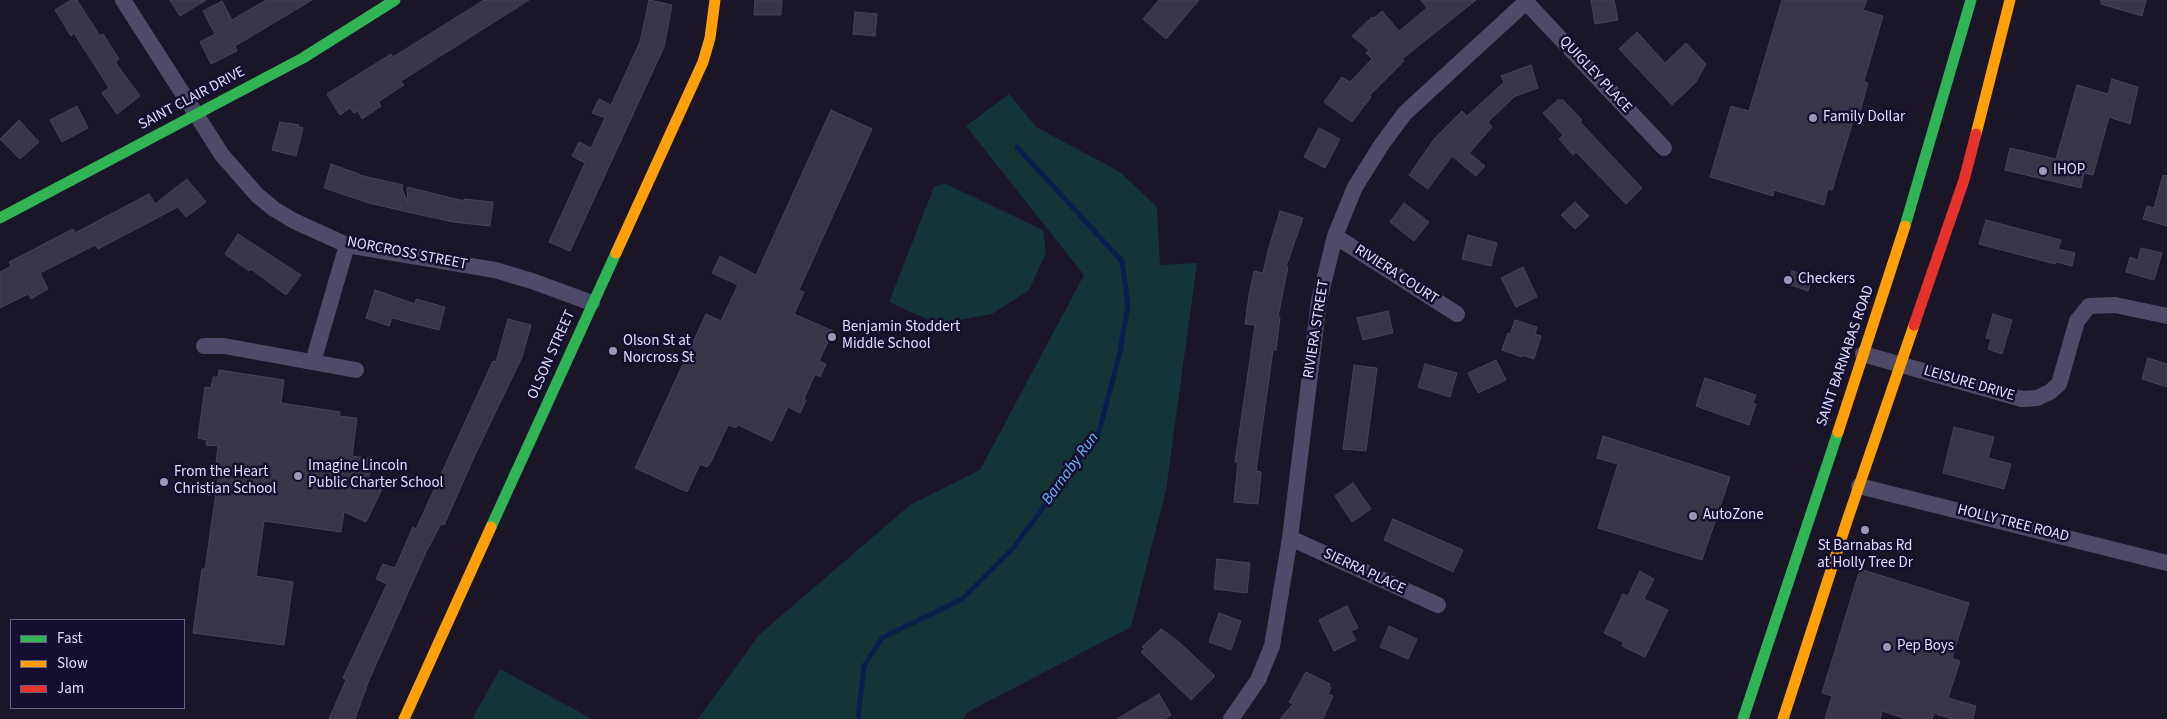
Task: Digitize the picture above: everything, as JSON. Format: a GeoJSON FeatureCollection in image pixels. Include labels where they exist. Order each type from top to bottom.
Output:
{"type":"FeatureCollection","features":[{"type":"Feature","properties":{"kind":"main road","name":"SAINT CLAIR DRIVE"},"geometry":{"type":"LineString","coordinates":[[0,218],[303,58],[395,0]]}},
{"type":"Feature","properties":{"kind":"main road","name":"OLSON STREET"},"geometry":{"type":"LineString","coordinates":[[404,719],[703,62],[710,38],[716,0]]}},
{"type":"Feature","properties":{"kind":"main road","name":"SAINT BARNABAS ROAD"},"geometry":{"type":"LineString","coordinates":[[1742,719],[1924,168],[1971,0]]}},
{"type":"Feature","properties":{"kind":"main road"},"geometry":{"type":"LineString","coordinates":[[1783,719],[1859,486],[1964,180],[2010,0]]}},
{"type":"Feature","properties":{"kind":"street","name":"NORCROSS STREET"},"geometry":{"type":"LineString","coordinates":[[122,0],[194,115],[222,155],[257,195],[274,209],[294,221],[347,245],[495,270],[532,281],[592,303]]}},
{"type":"Feature","properties":{"kind":"street","name":"QUIGLEY PLACE"},"geometry":{"type":"LineString","coordinates":[[1527,1],[1664,148]]}},
{"type":"Feature","properties":{"kind":"street","name":"RIVIERA STREET"},"geometry":{"type":"LineString","coordinates":[[1231,719],[1258,680],[1272,646],[1282,600],[1319,302],[1335,236],[1355,187],[1382,144],[1406,113],[1464,57],[1527,1]]}},
{"type":"Feature","properties":{"kind":"street","name":"RIVIERA COURT"},"geometry":{"type":"LineString","coordinates":[[1335,236],[1457,314]]}},
{"type":"Feature","properties":{"kind":"street"},"geometry":{"type":"LineString","coordinates":[[313,362],[347,245]]}},
{"type":"Feature","properties":{"kind":"street","name":"LEISURE DRIVE"},"geometry":{"type":"LineString","coordinates":[[1863,354],[2022,399],[2037,398],[2050,392],[2059,384],[2077,321],[2089,306],[2115,305],[2167,316]]}},
{"type":"Feature","properties":{"kind":"street"},"geometry":{"type":"LineString","coordinates":[[204,346],[224,346],[356,370]]}},
{"type":"Feature","properties":{"kind":"street","name":"HOLLY TREE ROAD"},"geometry":{"type":"LineString","coordinates":[[1859,486],[2167,563]]}},
{"type":"Feature","properties":{"kind":"street","name":"SIERRA PLACE"},"geometry":{"type":"LineString","coordinates":[[1290,538],[1438,605]]}},
{"type":"Feature","properties":{"kind":"green space"},"geometry":{"type":"Polygon","coordinates":[[[1009,94],[1036,127],[1120,172],[1157,207],[1160,265],[1197,263],[1166,490],[1131,627],[968,712],[963,719],[698,719],[759,635],[910,505],[980,470],[1084,275],[966,126],[1009,94]]]}},
{"type":"Feature","properties":{"kind":"green space"},"geometry":{"type":"Polygon","coordinates":[[[944,183],[1043,230],[1046,253],[1029,290],[992,314],[938,324],[889,302],[934,187],[944,183]]]}},
{"type":"Feature","properties":{"kind":"green space"},"geometry":{"type":"Polygon","coordinates":[[[500,669],[592,719],[472,719],[500,669]]]}},
{"type":"Feature","properties":{"kind":"building"},"geometry":{"type":"Polygon","coordinates":[[[71,0],[77,0],[100,36],[103,34],[119,59],[115,62],[140,96],[117,114],[102,93],[109,88],[74,33],[71,36],[55,10],[71,0]]]}},
{"type":"Feature","properties":{"kind":"building"},"geometry":{"type":"Polygon","coordinates":[[[170,0],[206,0],[180,16],[170,0]]]}},
{"type":"Feature","properties":{"kind":"building"},"geometry":{"type":"Polygon","coordinates":[[[266,0],[312,0],[235,46],[237,51],[211,64],[200,42],[215,34],[203,11],[222,1],[232,20],[266,0]]]}},
{"type":"Feature","properties":{"kind":"building"},"geometry":{"type":"Polygon","coordinates":[[[484,0],[529,0],[401,81],[404,85],[378,102],[381,106],[362,119],[358,111],[354,113],[350,108],[340,115],[327,94],[391,54],[393,57],[484,0]]]}},
{"type":"Feature","properties":{"kind":"building"},"geometry":{"type":"Polygon","coordinates":[[[649,0],[672,5],[664,47],[570,251],[549,242],[585,163],[572,156],[579,142],[591,148],[605,118],[592,113],[599,99],[611,105],[640,42],[649,0]]]}},
{"type":"Feature","properties":{"kind":"building"},"geometry":{"type":"Polygon","coordinates":[[[755,0],[782,0],[781,15],[754,15],[755,0]]]}},
{"type":"Feature","properties":{"kind":"building"},"geometry":{"type":"Polygon","coordinates":[[[1159,0],[1199,0],[1166,39],[1143,19],[1159,0]]]}},
{"type":"Feature","properties":{"kind":"building"},"geometry":{"type":"Polygon","coordinates":[[[1421,0],[1476,0],[1402,59],[1404,61],[1369,96],[1371,97],[1352,122],[1324,102],[1342,77],[1350,82],[1372,59],[1366,53],[1369,50],[1352,36],[1372,17],[1374,18],[1382,11],[1399,31],[1427,8],[1421,0]]]}},
{"type":"Feature","properties":{"kind":"building"},"geometry":{"type":"Polygon","coordinates":[[[1591,0],[1614,0],[1618,20],[1595,24],[1591,0]]]}},
{"type":"Feature","properties":{"kind":"building"},"geometry":{"type":"Polygon","coordinates":[[[1782,0],[1867,0],[1863,10],[1883,16],[1864,81],[1868,83],[1858,119],[1854,118],[1832,190],[1828,189],[1824,205],[1774,190],[1773,196],[1710,177],[1731,106],[1749,111],[1782,0]]]}},
{"type":"Feature","properties":{"kind":"building"},"geometry":{"type":"Polygon","coordinates":[[[2101,0],[2146,0],[2142,16],[2101,4],[2101,0]]]}},
{"type":"Feature","properties":{"kind":"building"},"geometry":{"type":"Polygon","coordinates":[[[855,12],[877,14],[875,36],[853,34],[855,12]]]}},
{"type":"Feature","properties":{"kind":"building"},"geometry":{"type":"Polygon","coordinates":[[[1637,32],[1665,63],[1686,43],[1706,64],[1696,82],[1672,105],[1619,49],[1637,32]]]}},
{"type":"Feature","properties":{"kind":"building"},"geometry":{"type":"Polygon","coordinates":[[[1531,65],[1538,88],[1513,97],[1488,122],[1492,127],[1469,153],[1485,166],[1476,176],[1452,156],[1428,189],[1409,175],[1435,138],[1462,111],[1467,116],[1504,82],[1501,76],[1531,65]]]}},
{"type":"Feature","properties":{"kind":"building"},"geometry":{"type":"Polygon","coordinates":[[[2112,79],[2138,87],[2130,124],[2109,117],[2093,175],[2084,173],[2081,188],[2005,170],[2010,148],[2056,159],[2077,85],[2108,94],[2112,79]]]}},
{"type":"Feature","properties":{"kind":"building"},"geometry":{"type":"Polygon","coordinates":[[[1558,100],[1563,100],[1582,120],[1580,122],[1642,188],[1626,204],[1576,152],[1573,155],[1559,139],[1563,135],[1543,113],[1558,100]]]}},
{"type":"Feature","properties":{"kind":"building"},"geometry":{"type":"Polygon","coordinates":[[[77,106],[88,128],[62,142],[50,120],[77,106]]]}},
{"type":"Feature","properties":{"kind":"building"},"geometry":{"type":"Polygon","coordinates":[[[831,110],[872,129],[799,290],[804,292],[794,314],[833,331],[819,361],[826,364],[820,377],[815,374],[800,413],[788,407],[772,441],[738,425],[736,428],[728,425],[711,462],[707,467],[700,464],[687,492],[635,468],[706,314],[721,321],[738,285],[712,273],[720,256],[756,275],[831,110]]]}},
{"type":"Feature","properties":{"kind":"building"},"geometry":{"type":"Polygon","coordinates":[[[19,120],[39,142],[20,159],[0,139],[19,120]]]}},
{"type":"Feature","properties":{"kind":"building"},"geometry":{"type":"Polygon","coordinates":[[[280,122],[299,125],[298,127],[303,128],[296,156],[272,150],[280,122]]]}},
{"type":"Feature","properties":{"kind":"building"},"geometry":{"type":"Polygon","coordinates":[[[1319,128],[1340,139],[1325,168],[1304,157],[1319,128]]]}},
{"type":"Feature","properties":{"kind":"building"},"geometry":{"type":"Polygon","coordinates":[[[331,164],[359,175],[403,185],[402,189],[408,203],[407,187],[464,201],[464,199],[493,202],[490,226],[453,222],[412,213],[369,203],[324,188],[331,164]]]}},
{"type":"Feature","properties":{"kind":"building"},"geometry":{"type":"Polygon","coordinates":[[[2163,175],[2167,176],[2167,226],[2143,219],[2147,206],[2154,208],[2163,175]]]}},
{"type":"Feature","properties":{"kind":"building"},"geometry":{"type":"Polygon","coordinates":[[[187,179],[206,202],[186,217],[178,207],[98,249],[95,245],[40,273],[48,289],[31,299],[28,294],[0,308],[0,272],[11,266],[9,262],[73,229],[75,233],[149,194],[155,204],[187,179]]]}},
{"type":"Feature","properties":{"kind":"building"},"geometry":{"type":"Polygon","coordinates":[[[1575,202],[1589,216],[1575,229],[1561,215],[1575,202]]]}},
{"type":"Feature","properties":{"kind":"building"},"geometry":{"type":"Polygon","coordinates":[[[1404,203],[1429,222],[1414,241],[1390,222],[1404,203]]]}},
{"type":"Feature","properties":{"kind":"building"},"geometry":{"type":"Polygon","coordinates":[[[1280,211],[1303,218],[1286,267],[1288,267],[1278,317],[1280,317],[1276,350],[1273,350],[1256,471],[1261,472],[1258,504],[1234,502],[1238,462],[1235,462],[1255,325],[1245,324],[1249,295],[1254,271],[1263,273],[1280,211]]]}},
{"type":"Feature","properties":{"kind":"building"},"geometry":{"type":"Polygon","coordinates":[[[1986,220],[2061,240],[2058,249],[2075,253],[2072,266],[2056,262],[2055,264],[1979,244],[1986,220]]]}},
{"type":"Feature","properties":{"kind":"building"},"geometry":{"type":"Polygon","coordinates":[[[238,234],[301,275],[286,295],[251,269],[249,271],[225,254],[238,234]]]}},
{"type":"Feature","properties":{"kind":"building"},"geometry":{"type":"Polygon","coordinates":[[[1468,235],[1497,243],[1491,266],[1462,259],[1468,235]]]}},
{"type":"Feature","properties":{"kind":"building"},"geometry":{"type":"Polygon","coordinates":[[[2141,248],[2162,253],[2154,280],[2126,272],[2130,257],[2138,260],[2141,248]]]}},
{"type":"Feature","properties":{"kind":"building"},"geometry":{"type":"Polygon","coordinates":[[[1523,267],[1537,297],[1516,307],[1501,278],[1523,267]]]}},
{"type":"Feature","properties":{"kind":"building"},"geometry":{"type":"Polygon","coordinates":[[[1792,271],[1812,277],[1808,291],[1788,284],[1792,271]]]}},
{"type":"Feature","properties":{"kind":"building"},"geometry":{"type":"Polygon","coordinates":[[[375,290],[415,304],[416,299],[445,307],[439,330],[392,318],[389,326],[366,318],[375,290]]]}},
{"type":"Feature","properties":{"kind":"building"},"geometry":{"type":"Polygon","coordinates":[[[1388,311],[1393,333],[1363,340],[1357,318],[1388,311]]]}},
{"type":"Feature","properties":{"kind":"building"},"geometry":{"type":"Polygon","coordinates":[[[1993,314],[2012,320],[2002,354],[1988,349],[1991,339],[1986,338],[1993,314]]]}},
{"type":"Feature","properties":{"kind":"building"},"geometry":{"type":"Polygon","coordinates":[[[508,319],[531,325],[522,357],[444,525],[441,524],[426,552],[369,680],[355,719],[329,719],[346,680],[343,678],[387,584],[376,579],[383,564],[395,568],[413,527],[416,529],[493,361],[496,362],[508,319]]]}},
{"type":"Feature","properties":{"kind":"building"},"geometry":{"type":"Polygon","coordinates":[[[1515,320],[1537,327],[1535,334],[1541,336],[1534,359],[1502,350],[1515,320]]]}},
{"type":"Feature","properties":{"kind":"building"},"geometry":{"type":"Polygon","coordinates":[[[2148,358],[2167,364],[2167,387],[2142,379],[2148,358]]]}},
{"type":"Feature","properties":{"kind":"building"},"geometry":{"type":"Polygon","coordinates":[[[1496,360],[1506,380],[1478,393],[1468,373],[1496,360]]]}},
{"type":"Feature","properties":{"kind":"building"},"geometry":{"type":"Polygon","coordinates":[[[1425,364],[1457,373],[1450,397],[1418,387],[1425,364]]]}},
{"type":"Feature","properties":{"kind":"building"},"geometry":{"type":"Polygon","coordinates":[[[1354,365],[1377,368],[1366,451],[1343,449],[1354,365]]]}},
{"type":"Feature","properties":{"kind":"building"},"geometry":{"type":"Polygon","coordinates":[[[219,370],[284,380],[281,403],[340,412],[339,416],[357,418],[352,456],[372,459],[369,481],[383,487],[366,522],[344,512],[341,532],[264,521],[256,576],[293,582],[284,645],[193,633],[202,569],[205,569],[219,472],[215,471],[218,446],[206,445],[207,440],[198,438],[205,387],[211,388],[213,377],[218,377],[219,370]]]}},
{"type":"Feature","properties":{"kind":"building"},"geometry":{"type":"Polygon","coordinates":[[[1705,378],[1756,395],[1753,403],[1756,404],[1749,425],[1696,406],[1705,378]]]}},
{"type":"Feature","properties":{"kind":"building"},"geometry":{"type":"Polygon","coordinates":[[[1954,427],[1994,437],[1988,458],[2011,464],[2004,489],[1943,473],[1954,427]]]}},
{"type":"Feature","properties":{"kind":"building"},"geometry":{"type":"Polygon","coordinates":[[[1603,436],[1730,477],[1702,560],[1598,528],[1618,464],[1597,458],[1603,436]]]}},
{"type":"Feature","properties":{"kind":"building"},"geometry":{"type":"Polygon","coordinates":[[[1353,483],[1371,509],[1352,522],[1335,496],[1353,483]]]}},
{"type":"Feature","properties":{"kind":"building"},"geometry":{"type":"Polygon","coordinates":[[[1393,519],[1463,550],[1453,572],[1384,540],[1393,519]]]}},
{"type":"Feature","properties":{"kind":"building"},"geometry":{"type":"Polygon","coordinates":[[[1217,559],[1250,563],[1247,593],[1214,589],[1217,559]]]}},
{"type":"Feature","properties":{"kind":"building"},"geometry":{"type":"Polygon","coordinates":[[[1860,569],[1969,603],[1952,658],[1960,661],[1948,698],[1976,706],[1973,719],[1952,719],[1934,713],[1932,719],[1907,719],[1882,711],[1880,719],[1825,719],[1832,696],[1822,693],[1860,569]]]}},
{"type":"Feature","properties":{"kind":"building"},"geometry":{"type":"Polygon","coordinates":[[[1640,571],[1654,579],[1644,599],[1668,610],[1645,657],[1622,646],[1623,642],[1604,633],[1623,594],[1628,596],[1640,571]]]}},
{"type":"Feature","properties":{"kind":"building"},"geometry":{"type":"Polygon","coordinates":[[[1347,606],[1358,628],[1351,631],[1356,640],[1334,651],[1319,620],[1347,606]]]}},
{"type":"Feature","properties":{"kind":"building"},"geometry":{"type":"Polygon","coordinates":[[[1219,613],[1241,621],[1231,650],[1209,642],[1219,613]]]}},
{"type":"Feature","properties":{"kind":"building"},"geometry":{"type":"Polygon","coordinates":[[[1389,626],[1417,639],[1408,659],[1380,647],[1389,626]]]}},
{"type":"Feature","properties":{"kind":"building"},"geometry":{"type":"Polygon","coordinates":[[[1161,629],[1178,641],[1215,676],[1191,700],[1141,652],[1145,649],[1142,647],[1161,629]]]}},
{"type":"Feature","properties":{"kind":"building"},"geometry":{"type":"Polygon","coordinates":[[[1306,672],[1330,684],[1331,688],[1328,694],[1333,696],[1323,719],[1280,719],[1293,704],[1289,702],[1306,672]]]}},
{"type":"Feature","properties":{"kind":"building"},"geometry":{"type":"Polygon","coordinates":[[[1159,694],[1171,715],[1164,719],[1117,719],[1159,694]]]}},
{"type":"Feature","properties":{"kind":"waterway","name":"Barnaby Run"},"geometry":{"type":"LineString","coordinates":[[858,719],[864,666],[882,638],[962,599],[1014,547],[1099,432],[1120,352],[1128,305],[1122,261],[1017,147]]}},
{"type":"Feature","properties":{"kind":"traffic: fast"},"geometry":{"type":"LineString","coordinates":[[0,218],[303,58],[395,0]]}},
{"type":"Feature","properties":{"kind":"traffic: fast"},"geometry":{"type":"LineString","coordinates":[[1905,226],[1971,0]]}},
{"type":"Feature","properties":{"kind":"traffic: fast"},"geometry":{"type":"LineString","coordinates":[[491,527],[616,253]]}},
{"type":"Feature","properties":{"kind":"traffic: fast"},"geometry":{"type":"LineString","coordinates":[[1743,719],[1838,432]]}},
{"type":"Feature","properties":{"kind":"traffic: slow"},"geometry":{"type":"LineString","coordinates":[[616,253],[703,62],[710,38],[715,0]]}},
{"type":"Feature","properties":{"kind":"traffic: slow"},"geometry":{"type":"LineString","coordinates":[[1976,134],[2010,0]]}},
{"type":"Feature","properties":{"kind":"traffic: slow"},"geometry":{"type":"LineString","coordinates":[[1838,432],[1905,226]]}},
{"type":"Feature","properties":{"kind":"traffic: slow"},"geometry":{"type":"LineString","coordinates":[[1783,719],[1847,521],[1914,325]]}},
{"type":"Feature","properties":{"kind":"traffic: slow"},"geometry":{"type":"LineString","coordinates":[[404,719],[491,527]]}},
{"type":"Feature","properties":{"kind":"traffic: jam"},"geometry":{"type":"LineString","coordinates":[[1914,325],[1964,180],[1976,134]]}},
{"type":"Feature","properties":{"kind":"place","name":"Family Dollar"},"geometry":{"type":"Point","coordinates":[1813,118]}},
{"type":"Feature","properties":{"kind":"place","name":"IHOP"},"geometry":{"type":"Point","coordinates":[2043,171]}},
{"type":"Feature","properties":{"kind":"place","name":"Checkers"},"geometry":{"type":"Point","coordinates":[1788,280]}},
{"type":"Feature","properties":{"kind":"place","name":"Benjamin Stoddert Middle School"},"geometry":{"type":"Point","coordinates":[832,337]}},
{"type":"Feature","properties":{"kind":"place","name":"Olson St at Norcross St"},"geometry":{"type":"Point","coordinates":[613,351]}},
{"type":"Feature","properties":{"kind":"place","name":"Imagine Lincoln Public Charter School"},"geometry":{"type":"Point","coordinates":[298,476]}},
{"type":"Feature","properties":{"kind":"place","name":"From the Heart Christian School"},"geometry":{"type":"Point","coordinates":[164,482]}},
{"type":"Feature","properties":{"kind":"place","name":"AutoZone"},"geometry":{"type":"Point","coordinates":[1693,516]}},
{"type":"Feature","properties":{"kind":"place","name":"St Barnabas Rd at Holly Tree Dr"},"geometry":{"type":"Point","coordinates":[1865,530]}},
{"type":"Feature","properties":{"kind":"place","name":"Pep Boys"},"geometry":{"type":"Point","coordinates":[1887,647]}}]}
